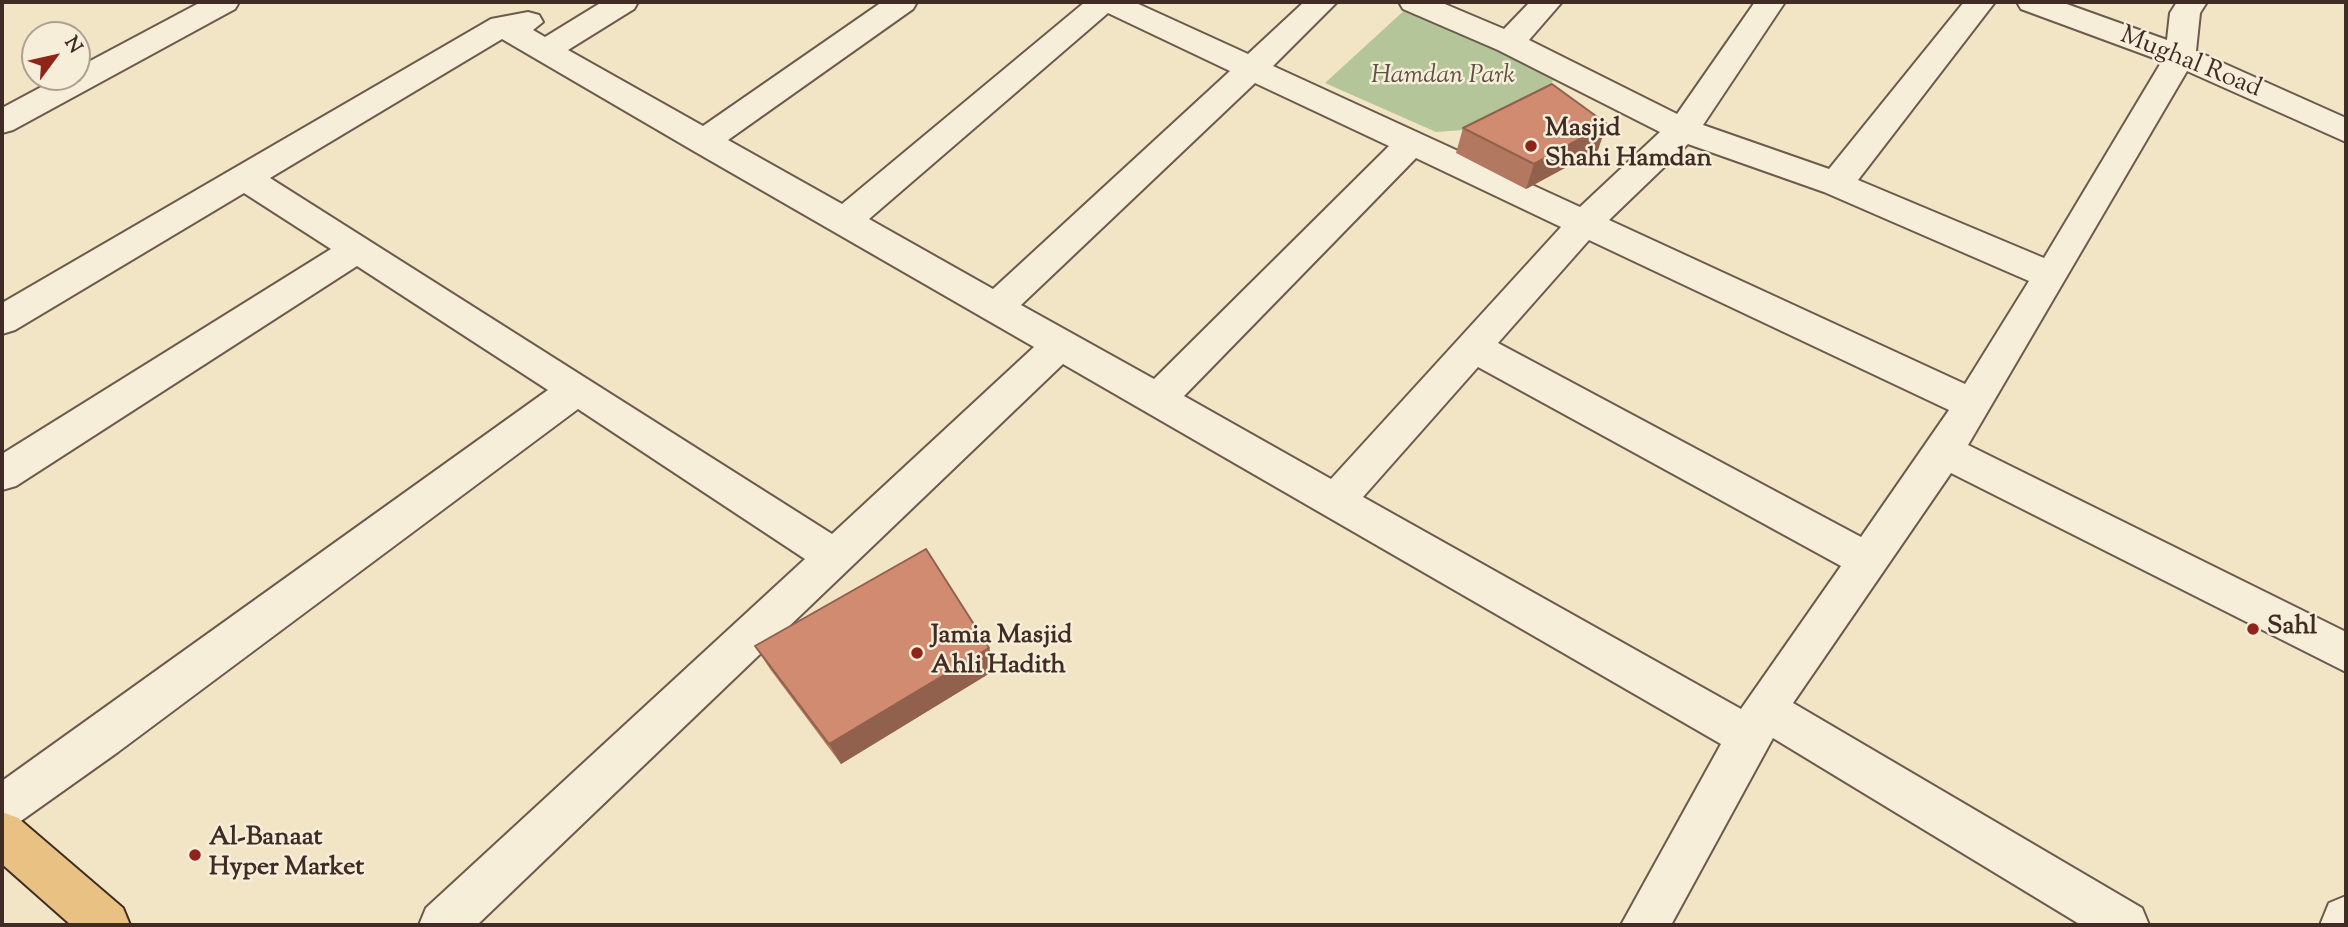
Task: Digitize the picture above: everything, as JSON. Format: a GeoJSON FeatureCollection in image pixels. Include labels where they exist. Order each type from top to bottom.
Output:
{"type":"FeatureCollection","features":[{"type":"Feature","properties":{"kind":"main road"},"geometry":{"type":"LineString","coordinates":[[2,834],[106,925]]}},
{"type":"Feature","properties":{"kind":"street"},"geometry":{"type":"LineString","coordinates":[[2,122],[224,2]]}},
{"type":"Feature","properties":{"kind":"street"},"geometry":{"type":"LineString","coordinates":[[545,51],[623,2]]}},
{"type":"Feature","properties":{"kind":"street"},"geometry":{"type":"LineString","coordinates":[[703,142],[902,2]]}},
{"type":"Feature","properties":{"kind":"street"},"geometry":{"type":"LineString","coordinates":[[844,221],[1106,2],[1973,404]]}},
{"type":"Feature","properties":{"kind":"street"},"geometry":{"type":"LineString","coordinates":[[996,307],[1322,2]]}},
{"type":"Feature","properties":{"kind":"street"},"geometry":{"type":"LineString","coordinates":[[1414,2],[1510,43],[1683,130],[1836,184],[2051,276]]}},
{"type":"Feature","properties":{"kind":"street"},"geometry":{"type":"LineString","coordinates":[[1510,43],[1547,2]]}},
{"type":"Feature","properties":{"kind":"street"},"geometry":{"type":"LineString","coordinates":[[1336,500],[1584,222],[1683,130],[1770,2]]}},
{"type":"Feature","properties":{"kind":"street"},"geometry":{"type":"LineString","coordinates":[[1836,184],[1980,2]]}},
{"type":"Feature","properties":{"kind":"street","name":"Mughal Road"},"geometry":{"type":"LineString","coordinates":[[2032,2],[2180,56],[2346,131]]}},
{"type":"Feature","properties":{"kind":"street"},"geometry":{"type":"LineString","coordinates":[[1645,925],[1757,723],[1944,451],[2051,276],[2180,56],[2185,13],[2192,2]]}},
{"type":"Feature","properties":{"kind":"street"},"geometry":{"type":"LineString","coordinates":[[2,320],[245,178],[501,14],[545,51],[1336,500],[1757,723],[2125,925]]}},
{"type":"Feature","properties":{"kind":"street"},"geometry":{"type":"LineString","coordinates":[[1158,399],[1412,142]]}},
{"type":"Feature","properties":{"kind":"street"},"geometry":{"type":"LineString","coordinates":[[245,178],[577,388],[835,557]]}},
{"type":"Feature","properties":{"kind":"street"},"geometry":{"type":"LineString","coordinates":[[2,474],[358,249]]}},
{"type":"Feature","properties":{"kind":"street"},"geometry":{"type":"LineString","coordinates":[[443,925],[1062,345]]}},
{"type":"Feature","properties":{"kind":"street"},"geometry":{"type":"LineString","coordinates":[[1473,347],[1869,561]]}},
{"type":"Feature","properties":{"kind":"street"},"geometry":{"type":"LineString","coordinates":[[2,807],[103,737],[577,388]]}},
{"type":"Feature","properties":{"kind":"street"},"geometry":{"type":"LineString","coordinates":[[1944,451],[2346,653]]}},
{"type":"Feature","properties":{"kind":"street"},"geometry":{"type":"LineString","coordinates":[[2344,925],[2346,920]]}},
{"type":"Feature","properties":{"kind":"green space","name":"Hamdan Park"},"geometry":{"type":"Polygon","coordinates":[[[1408,7],[1558,72],[1539,104],[1492,128],[1436,132],[1325,83],[1408,7]]]}},
{"type":"Feature","properties":{"kind":"building"},"geometry":{"type":"Polygon","coordinates":[[[1552,84],[1607,124],[1534,164],[1463,128],[1552,84]]]}},
{"type":"Feature","properties":{"kind":"building"},"geometry":{"type":"Polygon","coordinates":[[[926,549],[989,648],[829,744],[755,646],[926,549]]]}},
{"type":"Feature","properties":{"kind":"place","name":"Masjid Shahi Hamdan"},"geometry":{"type":"Point","coordinates":[1531,146]}},
{"type":"Feature","properties":{"kind":"place","name":"Sahl"},"geometry":{"type":"Point","coordinates":[2253,629]}},
{"type":"Feature","properties":{"kind":"place","name":"Jamia Masjid Ahli Hadith"},"geometry":{"type":"Point","coordinates":[917,653]}},
{"type":"Feature","properties":{"kind":"place","name":"Al-Banaat Hyper Market"},"geometry":{"type":"Point","coordinates":[195,855]}}]}
